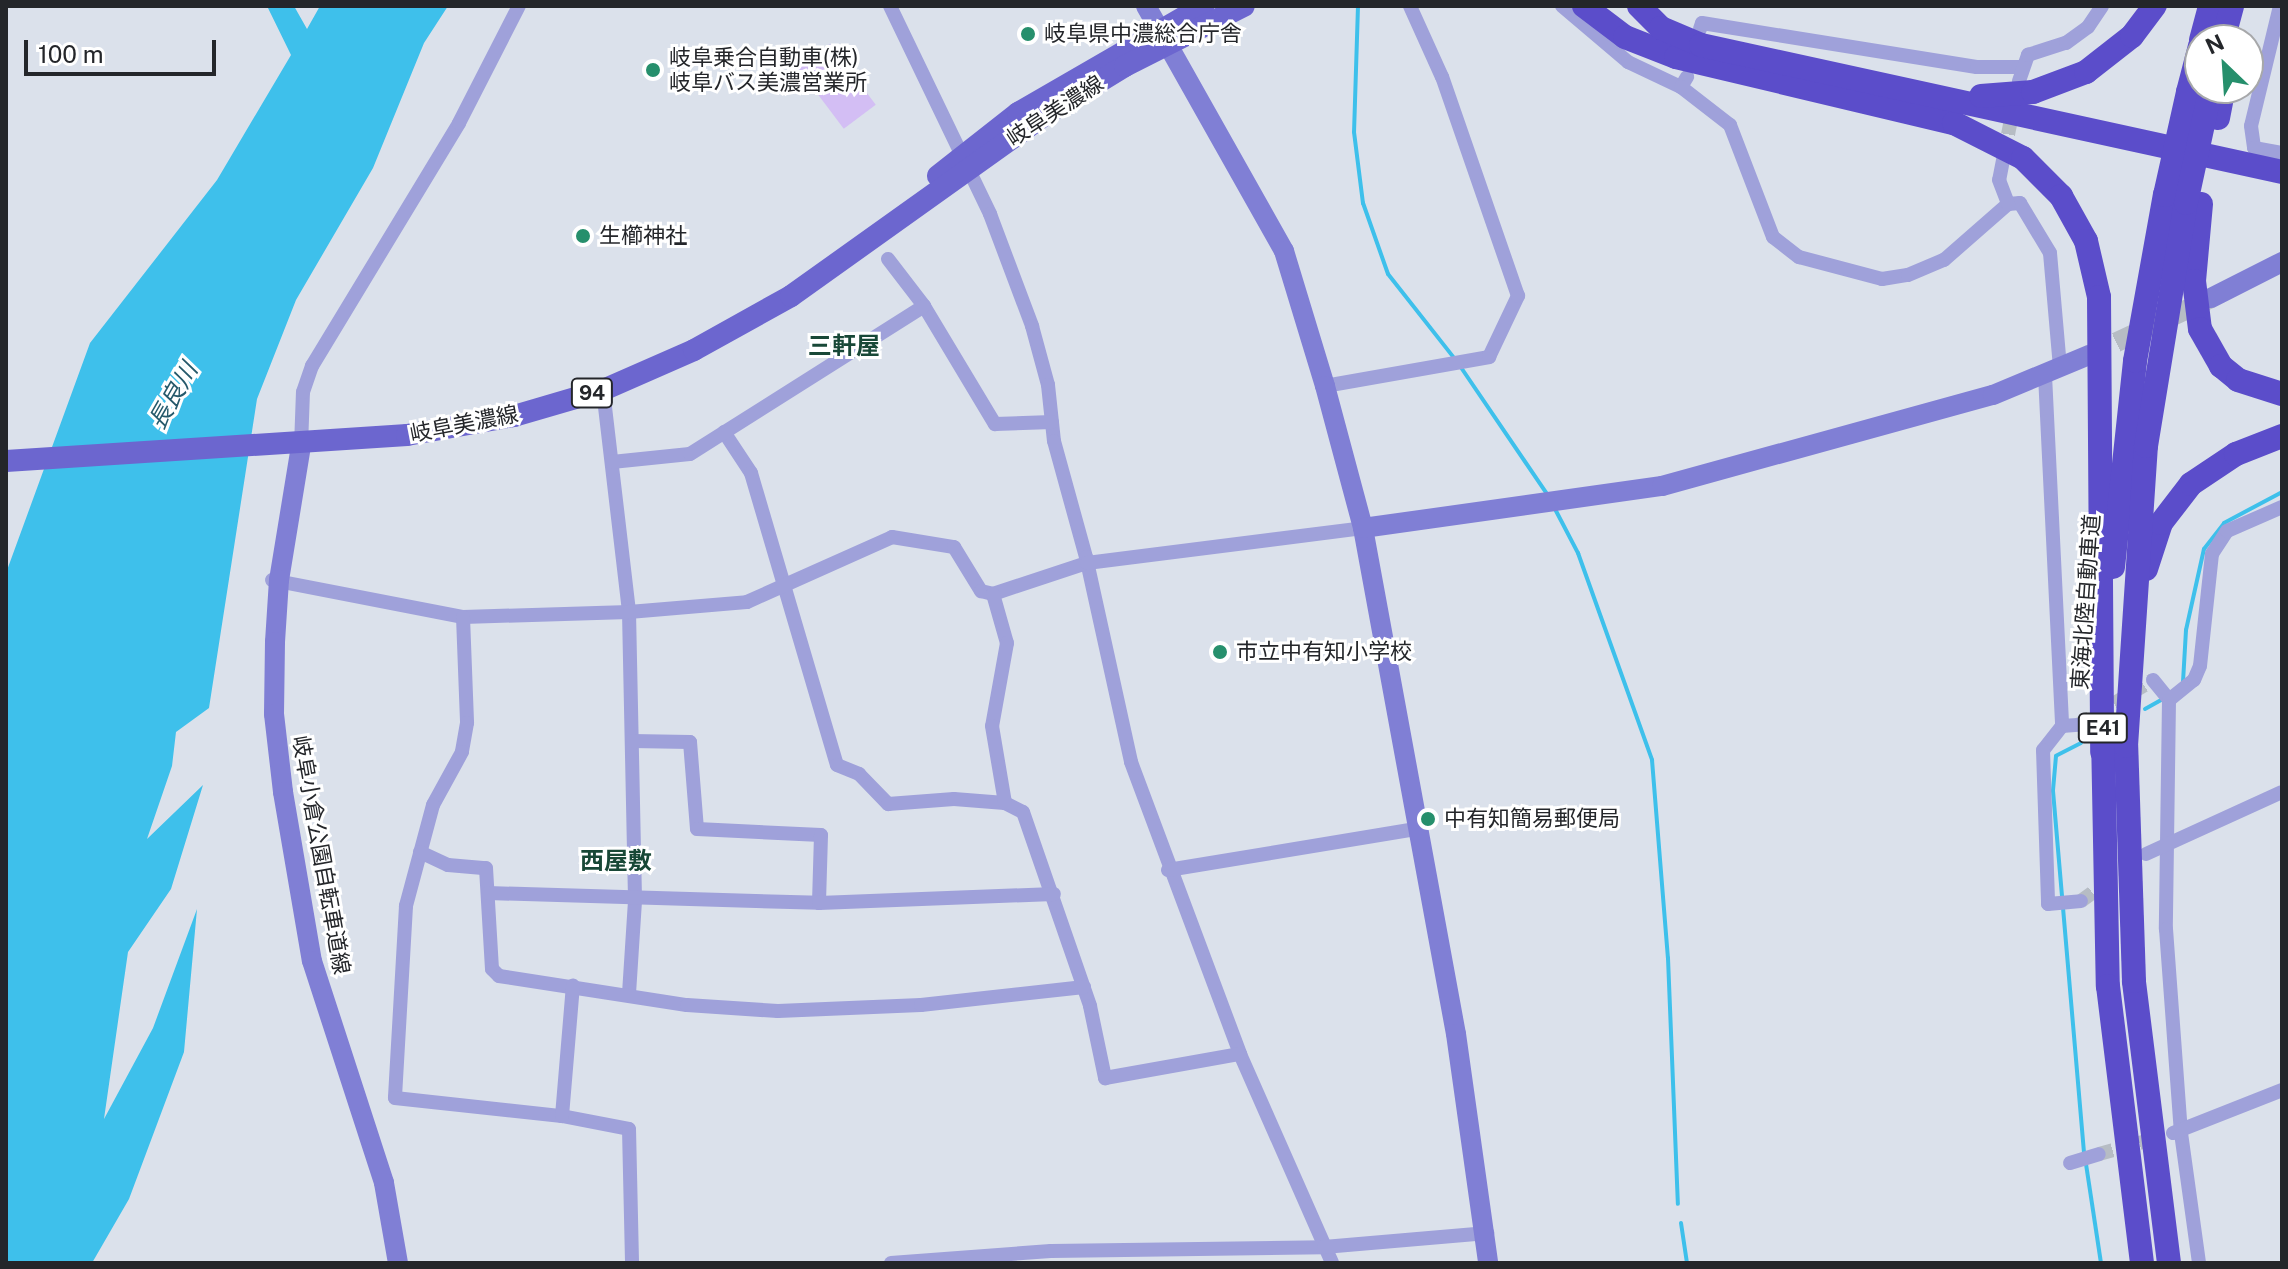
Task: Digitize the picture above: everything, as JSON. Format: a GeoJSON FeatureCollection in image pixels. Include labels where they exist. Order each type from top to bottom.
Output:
{"type":"FeatureCollection","features":[{"type":"Feature","properties":{"kind":"highway"},"geometry":{"type":"LineString","coordinates":[[1584,6],[1625,37],[1676,57],[2282,172]]}},
{"type":"Feature","properties":{"kind":"highway"},"geometry":{"type":"LineString","coordinates":[[1639,6],[1661,28],[1701,45],[1902,98],[2227,173],[2282,189]]}},
{"type":"Feature","properties":{"kind":"highway"},"geometry":{"type":"LineString","coordinates":[[1902,98],[2005,97],[2061,83],[2111,55],[2155,6]]}},
{"type":"Feature","properties":{"kind":"highway"},"geometry":{"type":"LineString","coordinates":[[1902,98],[1978,132],[2023,158],[2061,196],[2086,241],[2101,332],[2102,752]]}},
{"type":"Feature","properties":{"kind":"highway"},"geometry":{"type":"LineString","coordinates":[[2208,104],[2184,200],[2205,339],[2221,366],[2238,380],[2282,394]]}},
{"type":"Feature","properties":{"kind":"highway","name":"東海北陸自動車道"},"geometry":{"type":"LineString","coordinates":[[2142,1263],[2108,986],[2102,752],[2124,446],[2208,104]]}},
{"type":"Feature","properties":{"kind":"highway","name":"東海北陸自動車道"},"geometry":{"type":"LineString","coordinates":[[2169,1263],[2134,981],[2137,856],[2130,634],[2146,446],[2184,200]]}},
{"type":"Feature","properties":{"kind":"highway"},"geometry":{"type":"LineString","coordinates":[[2137,856],[2138,635],[2150,550],[2161,523],[2191,484],[2236,454],[2282,436]]}},
{"type":"Feature","properties":{"kind":"main road","name":"岐阜美濃線"},"geometry":{"type":"LineString","coordinates":[[1162,36],[1203,6]]}},
{"type":"Feature","properties":{"kind":"main road","name":"岐阜美濃線"},"geometry":{"type":"LineString","coordinates":[[6,461],[301,446],[407,435],[514,416],[603,390],[694,350],[777,304],[878,236],[966,162],[1018,113],[1162,36],[1244,6]]}},
{"type":"Feature","properties":{"kind":"street"},"geometry":{"type":"LineString","coordinates":[[301,446],[303,392],[312,366],[459,123],[519,6]]}},
{"type":"Feature","properties":{"kind":"street"},"geometry":{"type":"LineString","coordinates":[[890,6],[966,162],[1032,326],[1048,385],[1052,422],[1131,762],[1168,870],[1240,1054],[1332,1263]]}},
{"type":"Feature","properties":{"kind":"street"},"geometry":{"type":"LineString","coordinates":[[1146,6],[1284,251],[1325,386],[1363,528],[1487,1233],[1488,1263]]}},
{"type":"Feature","properties":{"kind":"street"},"geometry":{"type":"LineString","coordinates":[[1325,386],[1449,365],[1495,351],[1518,285],[1442,77],[1410,6]]}},
{"type":"Feature","properties":{"kind":"street"},"geometry":{"type":"LineString","coordinates":[[1562,6],[1628,62],[1684,82],[1730,125],[1773,237],[1799,257],[1882,279],[1908,275],[1963,247],[2008,204],[2020,203],[2032,215],[2050,253],[2062,726],[2043,750],[2048,904],[2077,901]]}},
{"type":"Feature","properties":{"kind":"street"},"geometry":{"type":"LineString","coordinates":[[1700,29],[1702,23],[2020,74],[2028,55],[2066,43],[2088,27],[2102,6]]}},
{"type":"Feature","properties":{"kind":"street"},"geometry":{"type":"LineString","coordinates":[[2280,6],[2251,126],[2254,148],[2282,153]]}},
{"type":"Feature","properties":{"kind":"street"},"geometry":{"type":"LineString","coordinates":[[2004,155],[1999,180],[2008,204]]}},
{"type":"Feature","properties":{"kind":"street"},"geometry":{"type":"LineString","coordinates":[[888,259],[924,306],[995,424],[1052,422]]}},
{"type":"Feature","properties":{"kind":"street"},"geometry":{"type":"LineString","coordinates":[[2211,298],[2282,262]]}},
{"type":"Feature","properties":{"kind":"street"},"geometry":{"type":"LineString","coordinates":[[612,462],[690,454],[924,306]]}},
{"type":"Feature","properties":{"kind":"street"},"geometry":{"type":"LineString","coordinates":[[274,580],[463,617],[734,605],[782,590],[892,537],[954,547],[981,591],[993,594],[1087,563],[1662,486],[1993,395],[2089,355]]}},
{"type":"Feature","properties":{"kind":"street"},"geometry":{"type":"LineString","coordinates":[[603,390],[629,612],[635,901],[629,995]]}},
{"type":"Feature","properties":{"kind":"street"},"geometry":{"type":"LineString","coordinates":[[724,432],[751,473],[782,590],[806,652],[837,765],[859,774],[888,804],[1005,803],[1023,812],[1084,987],[1105,1078],[1240,1054]]}},
{"type":"Feature","properties":{"kind":"street","name":"岐阜小倉公園自転車道線"},"geometry":{"type":"LineString","coordinates":[[301,446],[274,580],[274,714],[295,867],[312,961],[384,1183],[398,1263]]}},
{"type":"Feature","properties":{"kind":"street"},"geometry":{"type":"LineString","coordinates":[[2199,1263],[2177,1133],[2166,929],[2168,841],[2163,692],[2194,680],[2200,666],[2212,554],[2227,531],[2282,507]]}},
{"type":"Feature","properties":{"kind":"street"},"geometry":{"type":"LineString","coordinates":[[993,594],[1007,643],[992,726],[1005,803]]}},
{"type":"Feature","properties":{"kind":"street"},"geometry":{"type":"LineString","coordinates":[[463,617],[467,723],[462,752],[433,805],[406,906],[395,1098],[562,1116],[629,1129],[632,1263]]}},
{"type":"Feature","properties":{"kind":"street"},"geometry":{"type":"LineString","coordinates":[[2062,726],[2078,725]]}},
{"type":"Feature","properties":{"kind":"street"},"geometry":{"type":"LineString","coordinates":[[632,741],[690,742],[697,829],[821,835],[819,903]]}},
{"type":"Feature","properties":{"kind":"street"},"geometry":{"type":"LineString","coordinates":[[2137,856],[2282,792]]}},
{"type":"Feature","properties":{"kind":"street"},"geometry":{"type":"LineString","coordinates":[[1168,870],[1416,829]]}},
{"type":"Feature","properties":{"kind":"street"},"geometry":{"type":"LineString","coordinates":[[420,852],[448,865],[486,868],[492,969],[499,976],[629,995],[778,1011],[921,1005],[1084,987]]}},
{"type":"Feature","properties":{"kind":"street"},"geometry":{"type":"LineString","coordinates":[[488,893],[635,901],[819,903],[1054,894]]}},
{"type":"Feature","properties":{"kind":"street"},"geometry":{"type":"LineString","coordinates":[[562,1116],[573,985]]}},
{"type":"Feature","properties":{"kind":"street"},"geometry":{"type":"LineString","coordinates":[[2177,1133],[2282,1090]]}},
{"type":"Feature","properties":{"kind":"street"},"geometry":{"type":"LineString","coordinates":[[2073,1162],[2096,1155]]}},
{"type":"Feature","properties":{"kind":"street"},"geometry":{"type":"LineString","coordinates":[[891,1263],[1156,1256],[1324,1247],[1487,1233]]}},
{"type":"Feature","properties":{"kind":"shaded area"},"geometry":{"type":"Polygon","coordinates":[[[830,44],[876,105],[844,129],[798,68],[830,44]]]}},
{"type":"Feature","properties":{"kind":"water","name":"長良川"},"geometry":{"type":"Polygon","coordinates":[[[267,6],[294,6],[307,29],[320,6],[448,6],[424,43],[373,168],[296,300],[257,399],[209,708],[176,732],[172,766],[147,839],[203,785],[171,889],[128,952],[104,1119],[153,1028],[197,909],[184,1052],[129,1199],[92,1263],[6,1263],[6,573],[90,343],[217,180],[291,55],[267,6]]]}},
{"type":"Feature","properties":{"kind":"waterway"},"geometry":{"type":"LineString","coordinates":[[1358,6],[1354,132],[1363,203],[1388,274],[1455,359]]}},
{"type":"Feature","properties":{"kind":"waterway"},"geometry":{"type":"LineString","coordinates":[[1460,366],[1547,494]]}},
{"type":"Feature","properties":{"kind":"waterway"},"geometry":{"type":"LineString","coordinates":[[2183,682],[2186,630],[2204,549],[2224,523],[2282,492]]}},
{"type":"Feature","properties":{"kind":"waterway"},"geometry":{"type":"LineString","coordinates":[[1555,509],[1578,553],[1652,760],[1668,958],[1678,1204]]}},
{"type":"Feature","properties":{"kind":"waterway"},"geometry":{"type":"LineString","coordinates":[[2145,709],[2165,698]]}},
{"type":"Feature","properties":{"kind":"waterway"},"geometry":{"type":"LineString","coordinates":[[2081,743],[2056,756],[2053,791],[2084,1155]]}},
{"type":"Feature","properties":{"kind":"waterway"},"geometry":{"type":"LineString","coordinates":[[2086,1164],[2101,1263]]}},
{"type":"Feature","properties":{"kind":"waterway"},"geometry":{"type":"LineString","coordinates":[[1681,1223],[1687,1263]]}},
{"type":"Feature","properties":{"kind":"tunnel"},"geometry":{"type":"LineString","coordinates":[[2004,155],[2013,109]]}},
{"type":"Feature","properties":{"kind":"tunnel"},"geometry":{"type":"LineString","coordinates":[[2089,355],[2211,298]]}},
{"type":"Feature","properties":{"kind":"tunnel"},"geometry":{"type":"LineString","coordinates":[[2078,725],[2153,680]]}},
{"type":"Feature","properties":{"kind":"tunnel"},"geometry":{"type":"LineString","coordinates":[[2081,901],[2110,880]]}},
{"type":"Feature","properties":{"kind":"tunnel"},"geometry":{"type":"LineString","coordinates":[[2099,1154],[2161,1137]]}},
{"type":"Feature","properties":{"kind":"place","name":"岐阜県中濃総合庁舎"},"geometry":{"type":"Point","coordinates":[1028,34]}},
{"type":"Feature","properties":{"kind":"place","name":"岐阜乗合自動車(株) 岐阜バス美濃営業所"},"geometry":{"type":"Point","coordinates":[653,70]}},
{"type":"Feature","properties":{"kind":"place","name":"生櫛神社"},"geometry":{"type":"Point","coordinates":[583,236]}},
{"type":"Feature","properties":{"kind":"place","name":"市立中有知小学校"},"geometry":{"type":"Point","coordinates":[1220,652]}},
{"type":"Feature","properties":{"kind":"place","name":"中有知簡易郵便局"},"geometry":{"type":"Point","coordinates":[1428,819]}},
{"type":"Feature","properties":{"kind":"district","name":"三軒屋"},"geometry":{"type":"Point","coordinates":[844,346]}},
{"type":"Feature","properties":{"kind":"district","name":"西屋敷"},"geometry":{"type":"Point","coordinates":[616,861]}}]}
